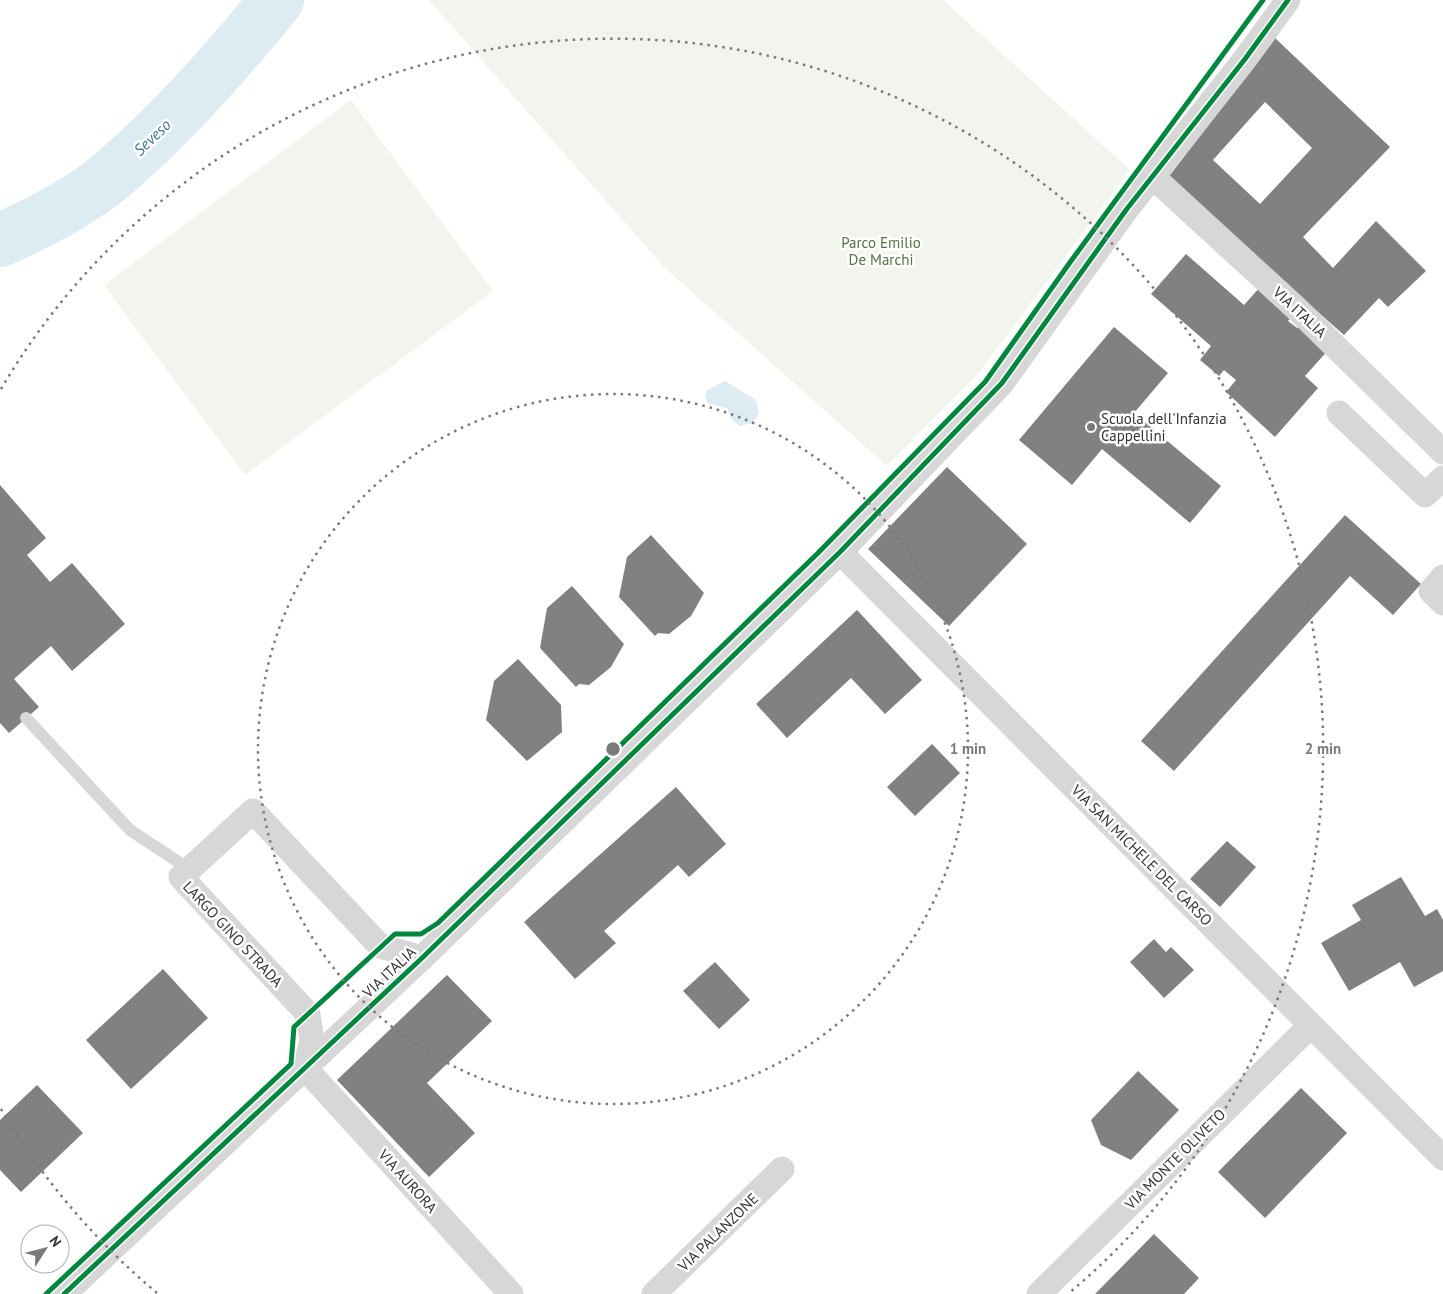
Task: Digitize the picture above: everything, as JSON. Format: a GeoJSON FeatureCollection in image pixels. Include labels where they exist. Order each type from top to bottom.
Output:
{"type":"FeatureCollection","features":[{"type":"Feature","properties":{"kind":"street","name":"VIA ITALIA"},"geometry":{"type":"LineString","coordinates":[[64,1294],[422,958],[840,552],[1002,383],[1152,176],[1245,59],[1288,0]]}},
{"type":"Feature","properties":{"kind":"street","name":"VIA ITALIA"},"geometry":{"type":"LineString","coordinates":[[1152,176],[1298,310],[1443,452]]}},
{"type":"Feature","properties":{"kind":"street"},"geometry":{"type":"LineString","coordinates":[[1338,413],[1425,495],[1443,478]]}},
{"type":"Feature","properties":{"kind":"street","name":"VIA SAN MICHELE DEL CARSO"},"geometry":{"type":"LineString","coordinates":[[840,552],[1443,1158]]}},
{"type":"Feature","properties":{"kind":"street"},"geometry":{"type":"LineString","coordinates":[[1443,578],[1431,592],[1443,603]]}},
{"type":"Feature","properties":{"kind":"street","name":"LARGO GINO STRADA"},"geometry":{"type":"LineString","coordinates":[[305,1068],[312,1041],[308,1014],[181,877],[189,869],[252,811],[380,946],[422,958]]}},
{"type":"Feature","properties":{"kind":"street","name":"VIA MONTE OLIVETO"},"geometry":{"type":"LineString","coordinates":[[1039,1294],[1311,1025]]}},
{"type":"Feature","properties":{"kind":"street","name":"VIA AURORA"},"geometry":{"type":"LineString","coordinates":[[305,1068],[511,1294]]}},
{"type":"Feature","properties":{"kind":"street","name":"VIA PALANZONE"},"geometry":{"type":"LineString","coordinates":[[654,1294],[782,1169]]}},
{"type":"Feature","properties":{"kind":"lane"},"geometry":{"type":"LineString","coordinates":[[26,718],[130,830],[189,869]]}},
{"type":"Feature","properties":{"kind":"green space","name":"Parco Emilio De Marchi"},"geometry":{"type":"Polygon","coordinates":[[[429,0],[943,0],[1130,170],[981,370],[887,466],[664,267],[429,0]]]}},
{"type":"Feature","properties":{"kind":"green space"},"geometry":{"type":"Polygon","coordinates":[[[351,100],[493,291],[245,475],[104,285],[351,100]]]}},
{"type":"Feature","properties":{"kind":"shaded area"},"geometry":{"type":"Polygon","coordinates":[[[725,381],[756,400],[759,413],[753,423],[739,426],[732,420],[727,408],[709,404],[705,397],[707,390],[725,381]]]}},
{"type":"Feature","properties":{"kind":"building"},"geometry":{"type":"Polygon","coordinates":[[[1275,38],[1390,147],[1303,237],[1333,268],[1376,221],[1426,271],[1388,307],[1379,298],[1344,335],[1167,179],[1275,38]],[[1265,102],[1213,160],[1260,204],[1312,148],[1265,102]]]}},
{"type":"Feature","properties":{"kind":"building"},"geometry":{"type":"Polygon","coordinates":[[[1186,254],[1244,305],[1261,286],[1293,315],[1288,321],[1297,328],[1303,322],[1331,347],[1305,376],[1318,388],[1275,437],[1226,392],[1236,380],[1224,370],[1219,376],[1200,360],[1211,346],[1151,294],[1186,254]]]}},
{"type":"Feature","properties":{"kind":"building","name":"Scuola dell'Infanzia Cappellini"},"geometry":{"type":"Polygon","coordinates":[[[1114,327],[1168,373],[1134,413],[1221,486],[1190,523],[1102,449],[1072,485],[1019,440],[1114,327]]]}},
{"type":"Feature","properties":{"kind":"building"},"geometry":{"type":"Polygon","coordinates":[[[947,467],[1027,544],[949,626],[868,549],[947,467]]]}},
{"type":"Feature","properties":{"kind":"building"},"geometry":{"type":"Polygon","coordinates":[[[0,485],[46,538],[27,555],[50,582],[72,563],[125,624],[72,671],[51,646],[14,679],[39,707],[9,733],[0,723],[0,485]]]}},
{"type":"Feature","properties":{"kind":"building"},"geometry":{"type":"Polygon","coordinates":[[[1345,515],[1421,584],[1393,615],[1350,576],[1174,771],[1141,741],[1345,515]]]}},
{"type":"Feature","properties":{"kind":"building"},"geometry":{"type":"Polygon","coordinates":[[[651,535],[704,593],[691,616],[669,634],[658,633],[655,636],[619,597],[627,557],[651,535]]]}},
{"type":"Feature","properties":{"kind":"building"},"geometry":{"type":"Polygon","coordinates":[[[572,586],[624,644],[611,667],[589,685],[579,684],[576,687],[540,648],[547,608],[572,586]]]}},
{"type":"Feature","properties":{"kind":"building"},"geometry":{"type":"Polygon","coordinates":[[[857,610],[922,680],[885,714],[851,678],[787,738],[756,704],[857,610]]]}},
{"type":"Feature","properties":{"kind":"building"},"geometry":{"type":"Polygon","coordinates":[[[518,659],[561,705],[562,732],[527,761],[486,720],[494,681],[518,659]]]}},
{"type":"Feature","properties":{"kind":"building"},"geometry":{"type":"Polygon","coordinates":[[[932,744],[960,773],[915,816],[887,787],[932,744]]]}},
{"type":"Feature","properties":{"kind":"building"},"geometry":{"type":"Polygon","coordinates":[[[676,787],[726,844],[689,877],[678,865],[604,931],[616,943],[575,979],[524,922],[676,787]]]}},
{"type":"Feature","properties":{"kind":"building"},"geometry":{"type":"Polygon","coordinates":[[[1227,841],[1256,867],[1220,907],[1190,879],[1227,841]]]}},
{"type":"Feature","properties":{"kind":"building"},"geometry":{"type":"Polygon","coordinates":[[[1401,877],[1425,916],[1437,909],[1443,920],[1443,971],[1414,987],[1400,962],[1349,991],[1321,943],[1361,920],[1352,905],[1401,877]]]}},
{"type":"Feature","properties":{"kind":"building"},"geometry":{"type":"Polygon","coordinates":[[[1154,939],[1166,952],[1171,947],[1194,970],[1164,998],[1130,962],[1154,939]]]}},
{"type":"Feature","properties":{"kind":"building"},"geometry":{"type":"Polygon","coordinates":[[[715,962],[750,1000],[719,1029],[683,991],[715,962]]]}},
{"type":"Feature","properties":{"kind":"building"},"geometry":{"type":"Polygon","coordinates":[[[163,969],[208,1018],[131,1089],[86,1040],[163,969]]]}},
{"type":"Feature","properties":{"kind":"building"},"geometry":{"type":"Polygon","coordinates":[[[447,975],[492,1021],[427,1083],[475,1133],[429,1177],[337,1080],[447,975]]]}},
{"type":"Feature","properties":{"kind":"building"},"geometry":{"type":"Polygon","coordinates":[[[1138,1071],[1179,1110],[1131,1160],[1101,1145],[1091,1120],[1138,1071]]]}},
{"type":"Feature","properties":{"kind":"building"},"geometry":{"type":"Polygon","coordinates":[[[37,1085],[83,1133],[21,1192],[0,1170],[0,1120],[37,1085]]]}},
{"type":"Feature","properties":{"kind":"building"},"geometry":{"type":"Polygon","coordinates":[[[1301,1088],[1347,1133],[1265,1218],[1218,1172],[1301,1088]]]}},
{"type":"Feature","properties":{"kind":"building"},"geometry":{"type":"Polygon","coordinates":[[[1154,1234],[1199,1278],[1184,1294],[1095,1294],[1154,1234]]]}},
{"type":"Feature","properties":{"kind":"waterway","name":"Seveso"},"geometry":{"type":"LineString","coordinates":[[0,240],[58,212],[86,195],[112,175],[178,113],[277,0]]}},
{"type":"Feature","properties":{"kind":"cycle path"},"geometry":{"type":"LineString","coordinates":[[46,1294],[291,1064],[294,1027],[395,934],[421,934],[438,923],[818,553],[985,382],[1071,261],[1263,0]]}},
{"type":"Feature","properties":{"kind":"cycle path"},"geometry":{"type":"LineString","coordinates":[[64,1294],[422,958],[840,552],[1002,383],[1126,210],[1245,59],[1288,0]]}},
{"type":"Feature","properties":{"kind":"place","name":"Scuola dell'Infanzia Cappellini"},"geometry":{"type":"Point","coordinates":[1091,427]}}]}
